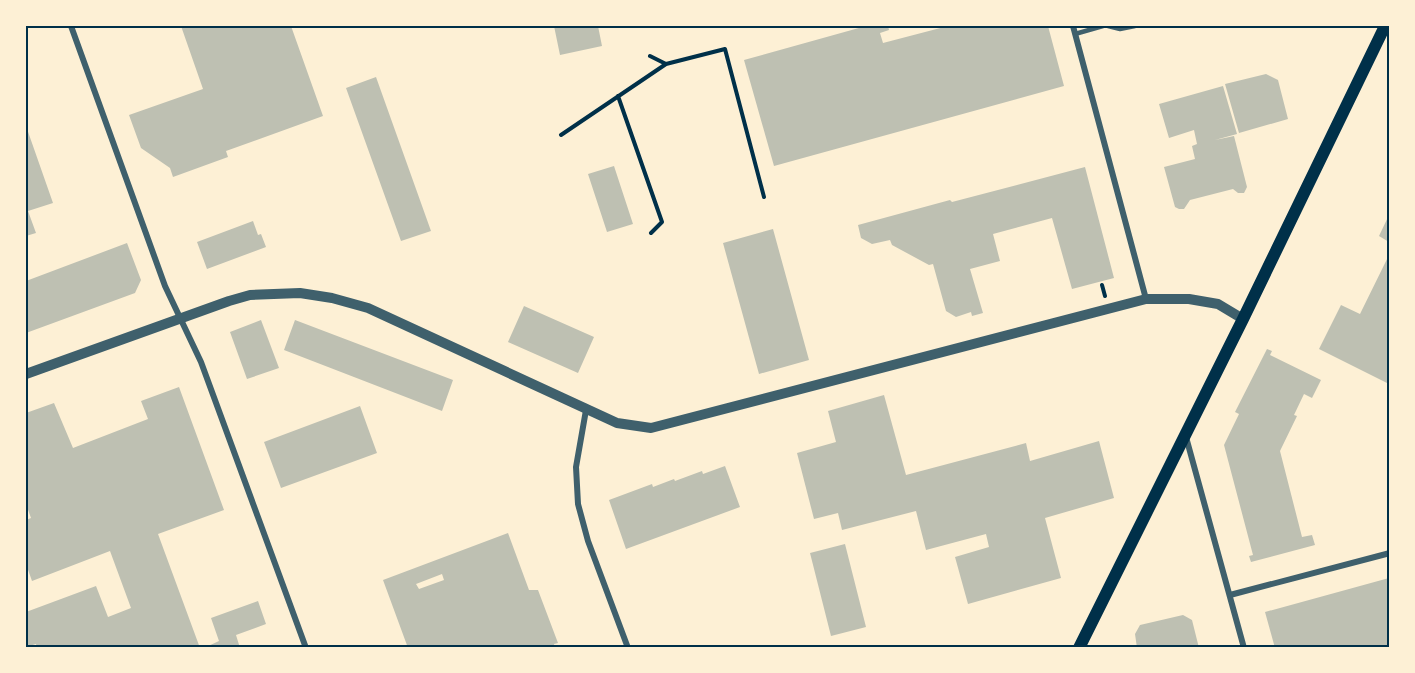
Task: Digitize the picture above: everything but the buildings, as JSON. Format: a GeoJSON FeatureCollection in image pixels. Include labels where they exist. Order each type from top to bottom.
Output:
{"type":"FeatureCollection","features":[{"type":"Feature","properties":{"kind":"main road"},"geometry":{"type":"LineString","coordinates":[[1079,648],[1243,319],[1385,26]]}},
{"type":"Feature","properties":{"kind":"street"},"geometry":{"type":"LineString","coordinates":[[71,26],[165,286],[201,362],[306,648]]}},
{"type":"Feature","properties":{"kind":"street"},"geometry":{"type":"LineString","coordinates":[[1073,26],[1146,299]]}},
{"type":"Feature","properties":{"kind":"street"},"geometry":{"type":"LineString","coordinates":[[26,374],[250,295],[300,293],[332,298],[368,308],[616,423],[651,428],[1146,299],[1190,299],[1218,304],[1243,319]]}},
{"type":"Feature","properties":{"kind":"street"},"geometry":{"type":"LineString","coordinates":[[586,410],[576,467],[578,504],[588,541],[628,648]]}},
{"type":"Feature","properties":{"kind":"street"},"geometry":{"type":"LineString","coordinates":[[1185,435],[1244,648]]}},
{"type":"Feature","properties":{"kind":"street"},"geometry":{"type":"LineString","coordinates":[[1230,595],[1389,553]]}},
{"type":"Feature","properties":{"kind":"lane"},"geometry":{"type":"LineString","coordinates":[[1075,34],[1103,26]]}},
{"type":"Feature","properties":{"kind":"lane"},"geometry":{"type":"LineString","coordinates":[[1108,26],[1120,29],[1135,26]]}},
{"type":"Feature","properties":{"kind":"path"},"geometry":{"type":"LineString","coordinates":[[561,135],[666,64],[725,49],[764,197]]}},
{"type":"Feature","properties":{"kind":"path"},"geometry":{"type":"LineString","coordinates":[[650,56],[666,64]]}},
{"type":"Feature","properties":{"kind":"path"},"geometry":{"type":"LineString","coordinates":[[618,96],[662,222],[651,233]]}}]}
